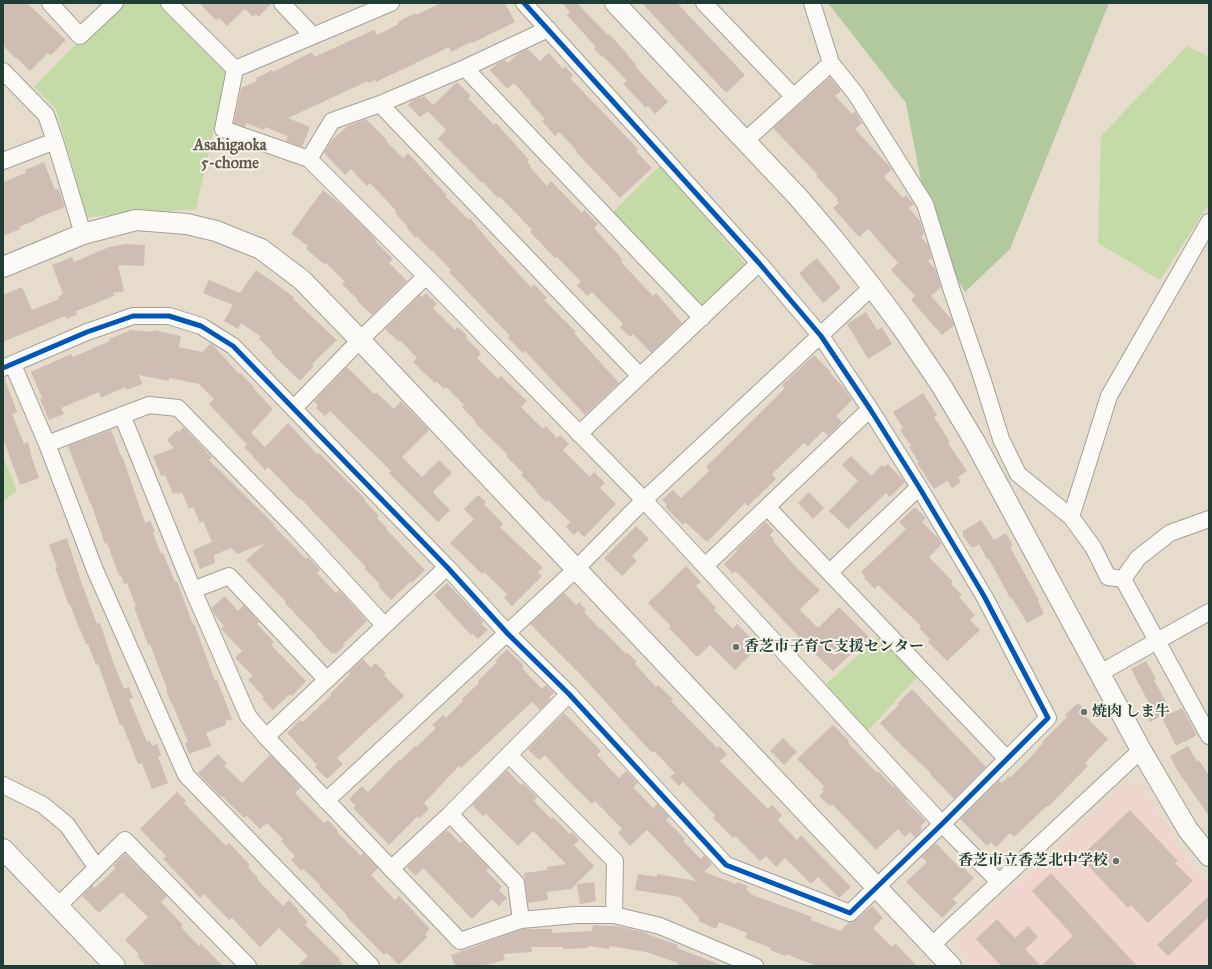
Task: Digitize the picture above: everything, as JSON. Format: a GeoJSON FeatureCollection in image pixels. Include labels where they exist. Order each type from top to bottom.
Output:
{"type":"FeatureCollection","features":[{"type":"Feature","properties":{"kind":"street"},"geometry":{"type":"LineString","coordinates":[[50,3],[80,36],[115,3]]}},
{"type":"Feature","properties":{"kind":"street"},"geometry":{"type":"LineString","coordinates":[[169,3],[235,69]]}},
{"type":"Feature","properties":{"kind":"street"},"geometry":{"type":"LineString","coordinates":[[282,3],[313,36]]}},
{"type":"Feature","properties":{"kind":"street"},"geometry":{"type":"LineString","coordinates":[[235,69],[391,3]]}},
{"type":"Feature","properties":{"kind":"street"},"geometry":{"type":"LineString","coordinates":[[372,966],[186,775],[95,570],[47,444],[8,366],[87,332],[133,316],[169,316],[201,326],[233,346],[447,567],[508,634],[569,694],[726,865],[850,913],[1048,718],[984,596],[919,487],[870,409],[821,336],[759,263],[524,3]]}},
{"type":"Feature","properties":{"kind":"street"},"geometry":{"type":"LineString","coordinates":[[615,3],[798,197],[834,238],[901,326],[941,385],[975,442],[1141,750],[1188,830],[1209,856]]}},
{"type":"Feature","properties":{"kind":"street"},"geometry":{"type":"LineString","coordinates":[[704,3],[793,96]]}},
{"type":"Feature","properties":{"kind":"street"},"geometry":{"type":"LineString","coordinates":[[812,3],[831,63],[855,93],[925,204],[1001,439],[1018,474],[1071,517],[1093,547],[1108,576],[1123,579],[1157,641],[1204,717],[1209,736]]}},
{"type":"Feature","properties":{"kind":"street"},"geometry":{"type":"LineString","coordinates":[[309,159],[332,121],[380,104],[465,68],[548,29]]}},
{"type":"Feature","properties":{"kind":"street"},"geometry":{"type":"LineString","coordinates":[[745,141],[831,63]]}},
{"type":"Feature","properties":{"kind":"street"},"geometry":{"type":"LineString","coordinates":[[465,68],[702,318]]}},
{"type":"Feature","properties":{"kind":"street"},"geometry":{"type":"LineString","coordinates":[[235,69],[223,129],[309,159],[426,276],[644,500],[942,824],[999,882]]}},
{"type":"Feature","properties":{"kind":"street"},"geometry":{"type":"LineString","coordinates":[[3,71],[46,115],[83,234]]}},
{"type":"Feature","properties":{"kind":"street"},"geometry":{"type":"LineString","coordinates":[[380,104],[640,376]]}},
{"type":"Feature","properties":{"kind":"street"},"geometry":{"type":"LineString","coordinates":[[3,161],[55,141]]}},
{"type":"Feature","properties":{"kind":"street"},"geometry":{"type":"LineString","coordinates":[[3,268],[83,234],[136,220],[186,224],[216,231],[261,249],[302,280],[360,340],[951,966]]}},
{"type":"Feature","properties":{"kind":"street"},"geometry":{"type":"LineString","coordinates":[[1071,517],[1109,396],[1209,222]]}},
{"type":"Feature","properties":{"kind":"street"},"geometry":{"type":"LineString","coordinates":[[579,434],[759,263]]}},
{"type":"Feature","properties":{"kind":"street"},"geometry":{"type":"LineString","coordinates":[[294,408],[360,340],[426,276]]}},
{"type":"Feature","properties":{"kind":"street"},"geometry":{"type":"LineString","coordinates":[[326,801],[508,634],[576,569],[644,500],[872,287]]}},
{"type":"Feature","properties":{"kind":"street"},"geometry":{"type":"LineString","coordinates":[[47,444],[149,404],[178,408],[296,529],[384,625]]}},
{"type":"Feature","properties":{"kind":"street"},"geometry":{"type":"LineString","coordinates":[[705,566],[870,409]]}},
{"type":"Feature","properties":{"kind":"street"},"geometry":{"type":"LineString","coordinates":[[122,415],[193,590],[248,716],[391,870],[460,941],[521,920],[576,915],[614,915],[660,926],[755,966]]}},
{"type":"Feature","properties":{"kind":"street"},"geometry":{"type":"LineString","coordinates":[[830,572],[919,487]]}},
{"type":"Feature","properties":{"kind":"street"},"geometry":{"type":"LineString","coordinates":[[767,507],[1007,760]]}},
{"type":"Feature","properties":{"kind":"street"},"geometry":{"type":"LineString","coordinates":[[1123,579],[1138,558],[1170,533],[1209,519]]}},
{"type":"Feature","properties":{"kind":"street"},"geometry":{"type":"LineString","coordinates":[[266,737],[447,567]]}},
{"type":"Feature","properties":{"kind":"street"},"geometry":{"type":"LineString","coordinates":[[193,590],[229,576],[327,680]]}},
{"type":"Feature","properties":{"kind":"street"},"geometry":{"type":"LineString","coordinates":[[1100,673],[1209,612]]}},
{"type":"Feature","properties":{"kind":"street"},"geometry":{"type":"LineString","coordinates":[[391,870],[509,756],[569,694]]}},
{"type":"Feature","properties":{"kind":"street"},"geometry":{"type":"LineString","coordinates":[[932,945],[1141,750]]}},
{"type":"Feature","properties":{"kind":"street"},"geometry":{"type":"LineString","coordinates":[[509,756],[615,861],[614,915]]}},
{"type":"Feature","properties":{"kind":"street"},"geometry":{"type":"LineString","coordinates":[[3,786],[43,805],[68,825],[97,868]]}},
{"type":"Feature","properties":{"kind":"street"},"geometry":{"type":"LineString","coordinates":[[450,814],[516,883],[521,920]]}},
{"type":"Feature","properties":{"kind":"street"},"geometry":{"type":"LineString","coordinates":[[57,907],[125,840],[248,966]]}},
{"type":"Feature","properties":{"kind":"street"},"geometry":{"type":"LineString","coordinates":[[3,849],[115,966]]}},
{"type":"Feature","properties":{"kind":"shaded area","name":"香芝市立香芝北中学校"},"geometry":{"type":"Polygon","coordinates":[[[1126,783],[1141,786],[1176,844],[1209,886],[1209,966],[972,966],[958,951],[959,940],[1126,783]]]}},
{"type":"Feature","properties":{"kind":"green space"},"geometry":{"type":"Polygon","coordinates":[[[116,3],[163,3],[227,70],[196,209],[87,217],[56,109],[34,87],[116,3]]]}},
{"type":"Feature","properties":{"kind":"green space"},"geometry":{"type":"Polygon","coordinates":[[[828,3],[1109,3],[1010,249],[965,292],[932,238],[906,103],[828,3]]]}},
{"type":"Feature","properties":{"kind":"green space"},"geometry":{"type":"Polygon","coordinates":[[[1187,46],[1209,57],[1209,204],[1160,280],[1098,243],[1101,136],[1187,46]]]}},
{"type":"Feature","properties":{"kind":"green space"},"geometry":{"type":"Polygon","coordinates":[[[661,165],[746,265],[703,308],[610,215],[661,165]]]}},
{"type":"Feature","properties":{"kind":"green space"},"geometry":{"type":"Polygon","coordinates":[[[3,456],[17,491],[3,501],[3,456]]]}},
{"type":"Feature","properties":{"kind":"green space"},"geometry":{"type":"Polygon","coordinates":[[[881,635],[920,674],[868,731],[825,685],[881,635]]]}},
{"type":"Feature","properties":{"kind":"building"},"geometry":{"type":"Polygon","coordinates":[[[3,3],[27,3],[66,40],[51,55],[48,53],[30,71],[3,45],[3,3]]]}},
{"type":"Feature","properties":{"kind":"building"},"geometry":{"type":"Polygon","coordinates":[[[199,3],[272,3],[258,17],[256,14],[253,17],[245,9],[227,26],[219,18],[216,20],[199,3]]]}},
{"type":"Feature","properties":{"kind":"building"},"geometry":{"type":"Polygon","coordinates":[[[441,3],[505,3],[515,22],[451,52],[449,47],[376,82],[375,80],[369,83],[368,81],[288,118],[310,127],[302,147],[286,141],[288,136],[265,127],[264,130],[246,123],[245,127],[234,123],[241,88],[257,81],[256,78],[272,70],[273,72],[312,52],[314,57],[374,30],[377,35],[399,24],[398,22],[415,13],[416,15],[441,3]]]}},
{"type":"Feature","properties":{"kind":"building"},"geometry":{"type":"Polygon","coordinates":[[[562,3],[577,3],[622,48],[636,65],[635,66],[668,102],[655,114],[648,106],[646,108],[623,84],[627,81],[603,56],[602,57],[594,49],[596,47],[567,15],[570,12],[562,3]]]}},
{"type":"Feature","properties":{"kind":"building"},"geometry":{"type":"Polygon","coordinates":[[[642,3],[677,3],[745,75],[726,93],[642,3]]]}},
{"type":"Feature","properties":{"kind":"building"},"geometry":{"type":"Polygon","coordinates":[[[528,49],[540,61],[549,53],[563,69],[565,66],[573,75],[570,78],[638,149],[636,151],[652,168],[620,198],[559,132],[555,136],[542,121],[545,119],[514,83],[507,89],[490,70],[498,63],[505,60],[508,63],[519,53],[528,49]]]}},
{"type":"Feature","properties":{"kind":"building"},"geometry":{"type":"Polygon","coordinates":[[[830,77],[841,91],[835,96],[852,114],[855,111],[862,123],[855,129],[892,169],[884,177],[903,198],[906,195],[914,204],[909,208],[920,221],[924,234],[921,237],[928,245],[932,258],[928,261],[935,269],[941,287],[931,296],[952,320],[954,325],[942,335],[911,300],[915,296],[891,270],[898,263],[868,229],[859,237],[833,208],[839,203],[836,200],[838,199],[816,176],[818,175],[773,128],[830,77]]]}},
{"type":"Feature","properties":{"kind":"building"},"geometry":{"type":"Polygon","coordinates":[[[457,82],[471,96],[468,98],[494,125],[496,123],[529,160],[527,162],[531,166],[530,167],[547,186],[551,181],[582,213],[584,210],[598,224],[594,228],[623,260],[621,262],[653,296],[656,293],[682,323],[651,353],[633,334],[630,337],[620,327],[623,324],[592,292],[587,296],[577,285],[581,282],[530,232],[532,230],[500,197],[498,198],[438,139],[446,130],[428,111],[420,117],[408,105],[413,100],[424,96],[433,105],[457,82]]]}},
{"type":"Feature","properties":{"kind":"building"},"geometry":{"type":"Polygon","coordinates":[[[366,119],[403,158],[408,153],[447,195],[445,196],[469,220],[470,218],[493,246],[531,287],[534,284],[547,298],[544,300],[576,332],[574,333],[619,383],[585,415],[525,351],[523,353],[508,338],[510,336],[449,272],[451,270],[432,250],[431,251],[417,236],[415,238],[407,228],[408,227],[395,213],[397,212],[370,183],[367,186],[351,169],[345,175],[324,153],[332,140],[348,126],[366,119]]]}},
{"type":"Feature","properties":{"kind":"building"},"geometry":{"type":"Polygon","coordinates":[[[44,162],[55,190],[59,189],[65,207],[35,219],[36,220],[19,227],[20,229],[3,236],[3,182],[26,173],[25,170],[44,162]]]}},
{"type":"Feature","properties":{"kind":"building"},"geometry":{"type":"Polygon","coordinates":[[[323,190],[344,207],[368,231],[376,240],[375,241],[393,259],[389,263],[407,281],[372,315],[357,301],[358,300],[342,284],[345,282],[326,263],[324,264],[306,249],[308,246],[291,234],[323,190]]]}},
{"type":"Feature","properties":{"kind":"building"},"geometry":{"type":"Polygon","coordinates":[[[126,244],[145,245],[144,266],[118,265],[124,291],[113,293],[114,296],[76,311],[77,315],[66,319],[65,316],[3,342],[3,295],[22,287],[32,310],[59,299],[58,297],[63,294],[52,265],[72,257],[74,262],[109,247],[126,244]]]}},
{"type":"Feature","properties":{"kind":"building"},"geometry":{"type":"Polygon","coordinates":[[[817,258],[841,288],[823,303],[799,273],[817,258]]]}},
{"type":"Feature","properties":{"kind":"building"},"geometry":{"type":"Polygon","coordinates":[[[256,270],[294,297],[293,299],[337,340],[312,364],[314,366],[300,381],[271,353],[272,351],[259,339],[261,337],[241,323],[238,329],[224,321],[233,305],[203,293],[209,280],[240,293],[256,270]]]}},
{"type":"Feature","properties":{"kind":"building"},"geometry":{"type":"Polygon","coordinates":[[[426,293],[437,304],[433,308],[455,330],[458,327],[467,336],[466,338],[481,353],[477,358],[498,379],[501,376],[527,401],[521,407],[543,429],[546,426],[557,438],[560,435],[569,444],[563,450],[590,477],[594,472],[605,483],[600,488],[616,504],[584,537],[578,531],[574,535],[566,527],[570,522],[548,500],[546,502],[536,492],[537,491],[521,475],[523,473],[506,456],[508,455],[475,423],[476,422],[462,407],[464,405],[446,387],[444,389],[423,372],[413,362],[417,358],[400,340],[399,342],[385,329],[420,295],[422,297],[426,293]]]}},
{"type":"Feature","properties":{"kind":"building"},"geometry":{"type":"Polygon","coordinates":[[[866,312],[877,330],[882,327],[892,344],[868,359],[847,324],[866,312]]]}},
{"type":"Feature","properties":{"kind":"building"},"geometry":{"type":"Polygon","coordinates":[[[131,330],[153,332],[153,330],[181,336],[179,347],[202,352],[211,343],[239,374],[240,373],[254,387],[253,388],[273,409],[251,433],[265,447],[288,423],[317,454],[319,453],[365,499],[364,500],[379,516],[377,518],[387,528],[386,529],[425,570],[391,600],[378,586],[380,584],[364,568],[366,567],[301,499],[300,500],[268,467],[265,470],[244,447],[247,445],[209,404],[214,399],[199,384],[169,378],[169,381],[139,375],[142,384],[126,390],[125,387],[101,398],[99,392],[61,408],[64,414],[49,420],[31,372],[71,354],[73,357],[131,330]]]}},
{"type":"Feature","properties":{"kind":"building"},"geometry":{"type":"Polygon","coordinates":[[[814,355],[831,372],[830,373],[844,388],[852,400],[836,416],[842,422],[828,436],[823,431],[808,446],[804,443],[772,474],[776,479],[748,506],[745,503],[707,542],[685,522],[683,525],[665,507],[667,505],[662,500],[673,490],[681,498],[709,471],[706,467],[785,388],[782,385],[814,355]]]}},
{"type":"Feature","properties":{"kind":"building"},"geometry":{"type":"Polygon","coordinates":[[[347,367],[374,394],[376,392],[394,409],[401,401],[429,430],[402,457],[422,477],[439,460],[452,473],[433,492],[450,510],[438,522],[389,473],[391,471],[330,411],[325,416],[316,408],[318,406],[314,401],[347,367]]]}},
{"type":"Feature","properties":{"kind":"building"},"geometry":{"type":"Polygon","coordinates":[[[3,377],[17,412],[12,414],[24,444],[28,442],[30,453],[39,478],[20,485],[3,438],[3,377]]]}},
{"type":"Feature","properties":{"kind":"building"},"geometry":{"type":"Polygon","coordinates":[[[923,393],[937,415],[934,417],[950,442],[948,443],[967,471],[958,477],[961,482],[952,488],[947,481],[934,489],[917,463],[919,462],[909,447],[911,446],[900,430],[903,428],[893,412],[923,393]]]}},
{"type":"Feature","properties":{"kind":"building"},"geometry":{"type":"Polygon","coordinates":[[[183,427],[212,457],[209,460],[274,524],[273,525],[306,559],[308,557],[320,570],[317,573],[336,593],[339,590],[367,621],[343,644],[344,646],[336,654],[334,652],[332,654],[246,560],[266,543],[237,554],[231,548],[214,555],[215,563],[200,569],[193,550],[212,542],[203,521],[200,523],[193,507],[189,509],[182,492],[173,494],[165,475],[161,476],[153,456],[174,448],[167,440],[177,430],[179,432],[183,427]]]}},
{"type":"Feature","properties":{"kind":"building"},"geometry":{"type":"Polygon","coordinates":[[[111,430],[123,458],[145,523],[150,521],[155,532],[153,533],[161,554],[163,553],[175,582],[177,581],[215,681],[217,680],[232,719],[225,721],[226,725],[206,733],[211,746],[189,754],[185,743],[188,742],[171,703],[150,644],[148,645],[127,583],[124,584],[121,575],[119,576],[107,543],[105,544],[91,503],[68,446],[111,430]]]}},
{"type":"Feature","properties":{"kind":"building"},"geometry":{"type":"Polygon","coordinates":[[[851,456],[871,476],[882,465],[884,467],[888,464],[905,482],[890,497],[886,493],[848,529],[829,511],[858,481],[842,465],[851,456]]]}},
{"type":"Feature","properties":{"kind":"building"},"geometry":{"type":"Polygon","coordinates":[[[809,492],[824,508],[813,519],[798,503],[809,492]]]}},
{"type":"Feature","properties":{"kind":"building"},"geometry":{"type":"Polygon","coordinates":[[[478,495],[486,502],[484,504],[503,524],[500,527],[543,568],[538,572],[542,576],[512,606],[504,598],[507,594],[484,572],[482,574],[450,543],[474,519],[464,509],[478,495]]]}},
{"type":"Feature","properties":{"kind":"building"},"geometry":{"type":"Polygon","coordinates":[[[915,507],[926,518],[922,522],[942,544],[929,557],[953,582],[951,584],[962,595],[959,597],[975,615],[970,620],[980,630],[947,661],[928,642],[930,639],[919,628],[921,626],[878,585],[875,589],[864,578],[865,576],[861,572],[906,529],[899,522],[915,507]]]}},
{"type":"Feature","properties":{"kind":"building"},"geometry":{"type":"Polygon","coordinates":[[[981,520],[994,540],[1006,533],[1013,546],[1010,547],[1039,600],[1038,601],[1044,614],[1027,623],[1012,598],[1010,598],[989,559],[987,559],[979,544],[975,547],[971,547],[963,536],[963,531],[981,520]]]}},
{"type":"Feature","properties":{"kind":"building"},"geometry":{"type":"Polygon","coordinates":[[[766,522],[774,531],[770,535],[775,540],[773,541],[797,568],[820,590],[800,609],[802,612],[818,628],[839,607],[870,638],[854,655],[852,653],[833,671],[807,646],[806,647],[797,639],[799,637],[740,575],[735,571],[733,574],[724,564],[737,551],[736,550],[766,522]]]}},
{"type":"Feature","properties":{"kind":"building"},"geometry":{"type":"Polygon","coordinates":[[[636,526],[649,539],[632,556],[637,561],[622,576],[604,558],[636,526]]]}},
{"type":"Feature","properties":{"kind":"building"},"geometry":{"type":"Polygon","coordinates":[[[67,538],[80,579],[97,624],[100,623],[124,689],[129,687],[133,698],[129,699],[147,742],[150,741],[152,746],[157,744],[161,756],[158,757],[168,783],[152,789],[142,763],[138,764],[122,724],[120,725],[98,664],[96,665],[88,644],[86,644],[55,568],[57,567],[49,545],[67,538]]]}},
{"type":"Feature","properties":{"kind":"building"},"geometry":{"type":"Polygon","coordinates":[[[686,566],[701,582],[696,586],[716,608],[714,610],[733,629],[737,624],[759,646],[735,670],[710,645],[697,657],[669,628],[671,626],[648,603],[686,566]]]}},
{"type":"Feature","properties":{"kind":"building"},"geometry":{"type":"Polygon","coordinates":[[[447,583],[484,622],[481,624],[488,630],[478,639],[472,633],[471,635],[434,595],[447,583]]]}},
{"type":"Feature","properties":{"kind":"building"},"geometry":{"type":"Polygon","coordinates":[[[564,593],[576,605],[579,602],[586,610],[584,612],[626,654],[628,653],[637,662],[635,664],[656,687],[658,685],[673,699],[671,701],[717,748],[719,746],[727,754],[720,761],[768,809],[772,805],[782,815],[778,820],[797,840],[801,835],[851,887],[839,898],[818,877],[811,884],[785,858],[776,867],[766,856],[760,861],[735,836],[733,838],[713,818],[715,815],[683,782],[679,786],[670,777],[675,773],[654,751],[652,753],[582,676],[530,624],[564,593]]]}},
{"type":"Feature","properties":{"kind":"building"},"geometry":{"type":"Polygon","coordinates":[[[225,596],[238,611],[244,605],[259,622],[257,624],[274,642],[271,645],[306,681],[292,696],[290,694],[273,710],[262,699],[264,697],[248,680],[253,676],[235,658],[242,651],[221,629],[224,626],[211,608],[225,596]]]}},
{"type":"Feature","properties":{"kind":"building"},"geometry":{"type":"Polygon","coordinates":[[[507,649],[524,666],[522,668],[542,689],[546,685],[554,693],[549,697],[551,699],[540,710],[532,702],[461,768],[459,766],[424,803],[429,809],[420,818],[418,816],[389,845],[353,808],[356,806],[349,799],[362,786],[368,792],[399,760],[400,761],[415,746],[416,747],[436,728],[432,725],[443,715],[446,718],[463,701],[462,699],[479,683],[478,681],[497,662],[495,661],[507,649]]]}},
{"type":"Feature","properties":{"kind":"building"},"geometry":{"type":"Polygon","coordinates":[[[363,659],[371,668],[375,663],[386,673],[384,675],[404,696],[337,758],[343,764],[327,779],[315,767],[317,765],[287,733],[300,720],[303,722],[331,695],[330,694],[350,674],[349,672],[363,659]]]}},
{"type":"Feature","properties":{"kind":"building"},"geometry":{"type":"Polygon","coordinates":[[[1146,661],[1156,679],[1154,680],[1172,713],[1182,708],[1197,735],[1176,746],[1161,716],[1150,722],[1144,711],[1151,707],[1131,669],[1146,661]]]}},
{"type":"Feature","properties":{"kind":"building"},"geometry":{"type":"Polygon","coordinates":[[[912,689],[986,767],[954,799],[930,774],[931,773],[880,723],[899,705],[897,704],[912,689]]]}},
{"type":"Feature","properties":{"kind":"building"},"geometry":{"type":"Polygon","coordinates":[[[1078,703],[1088,713],[1085,716],[1108,739],[1085,763],[1088,766],[1048,807],[1047,806],[1014,837],[1010,833],[996,847],[991,842],[987,846],[960,819],[999,780],[1002,783],[1009,776],[1010,778],[1067,717],[1065,715],[1078,703]]]}},
{"type":"Feature","properties":{"kind":"building"},"geometry":{"type":"Polygon","coordinates":[[[564,713],[601,751],[597,755],[619,778],[626,771],[638,783],[633,787],[653,808],[657,804],[669,817],[666,820],[685,839],[683,841],[701,859],[704,855],[712,864],[704,872],[736,884],[737,882],[748,886],[746,890],[750,892],[750,894],[812,917],[811,920],[840,931],[849,922],[856,920],[872,906],[883,918],[873,928],[892,947],[895,943],[917,966],[817,966],[786,954],[786,956],[770,950],[771,948],[745,938],[747,933],[719,922],[716,929],[698,921],[699,918],[680,897],[635,890],[638,874],[657,877],[657,874],[696,881],[647,830],[630,846],[618,833],[622,829],[595,801],[592,804],[545,755],[539,760],[528,749],[564,713]]]}},
{"type":"Feature","properties":{"kind":"building"},"geometry":{"type":"Polygon","coordinates":[[[833,725],[876,772],[878,771],[893,787],[894,786],[907,800],[906,801],[926,821],[920,827],[922,830],[915,837],[910,832],[905,837],[898,829],[876,850],[832,804],[830,806],[819,796],[824,791],[822,789],[824,786],[797,759],[833,725]]]}},
{"type":"Feature","properties":{"kind":"building"},"geometry":{"type":"Polygon","coordinates":[[[783,738],[797,752],[784,765],[770,751],[783,738]]]}},
{"type":"Feature","properties":{"kind":"building"},"geometry":{"type":"Polygon","coordinates":[[[1188,746],[1197,762],[1199,760],[1209,776],[1209,816],[1177,770],[1170,756],[1188,746]]]}},
{"type":"Feature","properties":{"kind":"building"},"geometry":{"type":"Polygon","coordinates":[[[218,754],[227,763],[224,766],[242,783],[270,755],[301,787],[295,793],[324,823],[328,820],[338,831],[337,832],[361,856],[363,853],[378,868],[371,875],[395,900],[399,896],[430,929],[425,934],[427,937],[399,965],[387,953],[384,955],[346,916],[347,915],[319,886],[320,885],[303,869],[301,871],[291,860],[295,856],[281,841],[283,839],[267,823],[260,829],[247,816],[244,818],[198,773],[218,754]]]}},
{"type":"Feature","properties":{"kind":"building"},"geometry":{"type":"Polygon","coordinates":[[[507,770],[521,785],[523,783],[537,797],[534,801],[551,819],[553,817],[570,834],[572,832],[579,840],[574,845],[594,866],[571,889],[547,892],[548,900],[528,903],[524,873],[547,870],[547,867],[566,864],[533,831],[518,846],[486,814],[483,816],[472,805],[507,770]]]}},
{"type":"Feature","properties":{"kind":"building"},"geometry":{"type":"Polygon","coordinates":[[[177,792],[186,801],[184,803],[226,846],[229,843],[250,865],[248,867],[258,878],[257,879],[283,906],[289,900],[298,909],[297,910],[308,922],[305,925],[340,959],[339,960],[344,966],[297,966],[308,956],[279,928],[260,947],[232,918],[229,920],[204,894],[200,898],[163,859],[166,856],[140,829],[177,792]]]}},
{"type":"Feature","properties":{"kind":"building"},"geometry":{"type":"Polygon","coordinates":[[[1130,810],[1178,861],[1175,863],[1193,881],[1148,923],[1131,905],[1128,908],[1080,857],[1130,810]]]}},
{"type":"Feature","properties":{"kind":"building"},"geometry":{"type":"Polygon","coordinates":[[[447,830],[460,843],[462,841],[489,868],[486,870],[502,887],[499,890],[507,898],[499,906],[492,899],[472,919],[423,868],[415,876],[407,867],[447,830]]]}},
{"type":"Feature","properties":{"kind":"building"},"geometry":{"type":"Polygon","coordinates":[[[936,843],[958,866],[960,864],[974,878],[953,899],[957,903],[942,918],[906,882],[927,862],[921,857],[936,843]]]}},
{"type":"Feature","properties":{"kind":"building"},"geometry":{"type":"Polygon","coordinates":[[[125,854],[167,896],[161,902],[183,925],[181,927],[199,946],[201,944],[223,966],[146,966],[137,956],[139,954],[125,940],[148,917],[122,892],[99,913],[82,896],[92,885],[95,888],[116,868],[113,866],[125,854]]]}},
{"type":"Feature","properties":{"kind":"building"},"geometry":{"type":"Polygon","coordinates":[[[1051,873],[1137,966],[1041,966],[1073,936],[1032,891],[1051,873]]]}},
{"type":"Feature","properties":{"kind":"building"},"geometry":{"type":"Polygon","coordinates":[[[594,882],[596,901],[580,904],[577,884],[594,882]]]}},
{"type":"Feature","properties":{"kind":"building"},"geometry":{"type":"Polygon","coordinates":[[[1209,896],[1209,917],[1168,956],[1157,945],[1209,896]]]}},
{"type":"Feature","properties":{"kind":"building"},"geometry":{"type":"Polygon","coordinates":[[[997,919],[1015,938],[1028,926],[1038,937],[1025,949],[1041,966],[1001,966],[976,939],[997,919]]]}},
{"type":"Feature","properties":{"kind":"building"},"geometry":{"type":"Polygon","coordinates":[[[593,925],[623,927],[647,933],[678,945],[677,948],[721,966],[677,966],[678,963],[646,952],[610,946],[609,949],[588,946],[588,948],[563,949],[563,947],[531,947],[532,952],[503,954],[505,960],[483,966],[455,966],[451,955],[523,929],[552,929],[552,933],[592,931],[593,925]]]}},
{"type":"Feature","properties":{"kind":"cycle path"},"geometry":{"type":"LineString","coordinates":[[3,368],[87,332],[133,316],[169,316],[201,326],[233,346],[447,567],[508,634],[569,694],[726,865],[850,913],[1048,718],[984,596],[919,487],[870,409],[821,336],[759,263],[524,3]]}},
{"type":"Feature","properties":{"kind":"place","name":"香芝市子育て支援センター"},"geometry":{"type":"Point","coordinates":[736,647]}},
{"type":"Feature","properties":{"kind":"place","name":"焼肉 しま牛"},"geometry":{"type":"Point","coordinates":[1084,712]}},
{"type":"Feature","properties":{"kind":"place","name":"香芝市立香芝北中学校"},"geometry":{"type":"Point","coordinates":[1116,861]}},
{"type":"Feature","properties":{"kind":"district","name":"Asahigaoka 5-chome"},"geometry":{"type":"Point","coordinates":[230,155]}}]}
